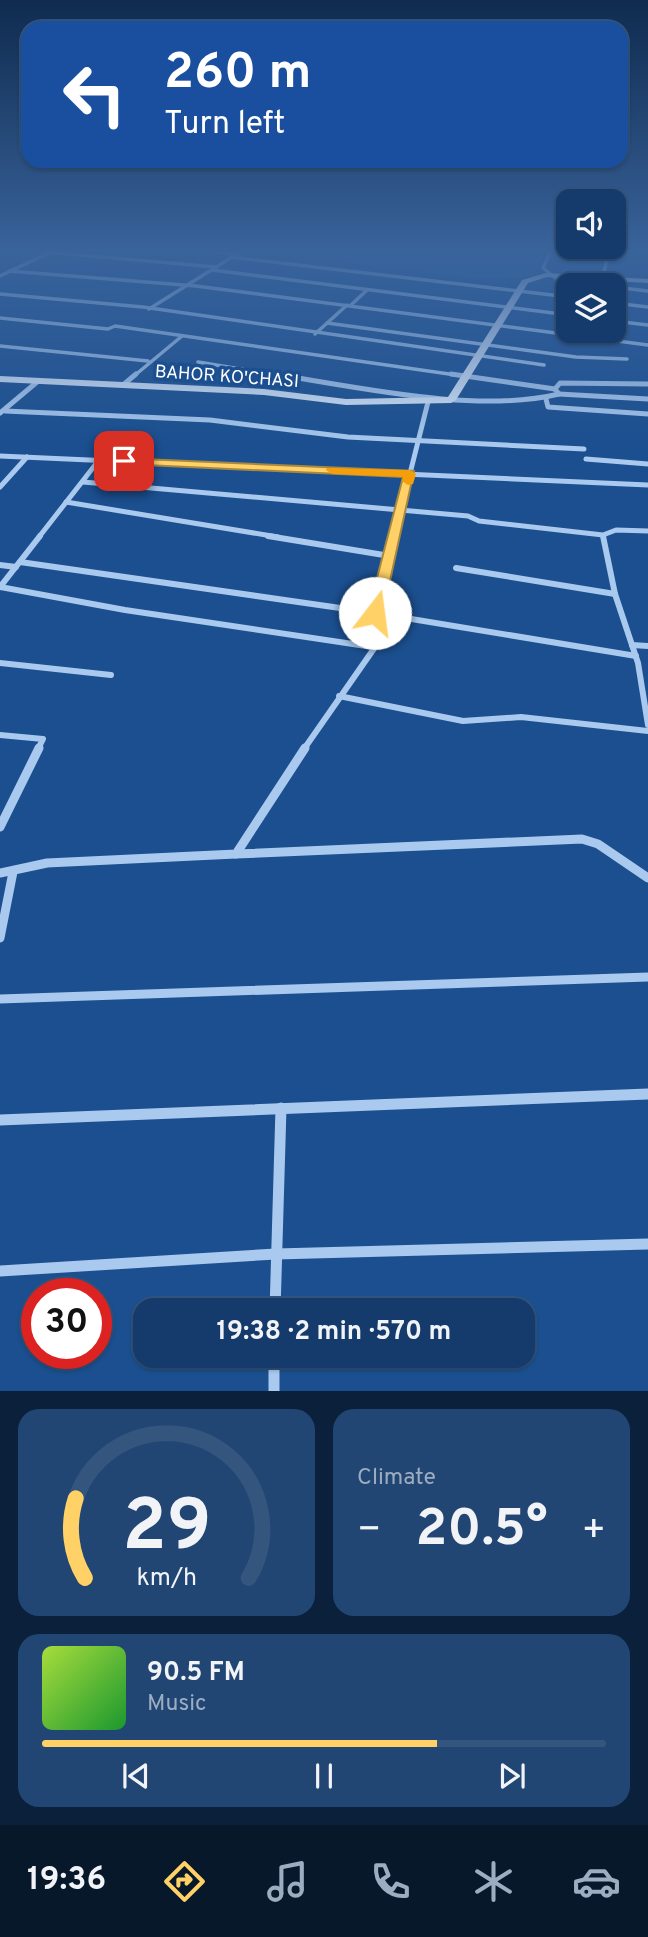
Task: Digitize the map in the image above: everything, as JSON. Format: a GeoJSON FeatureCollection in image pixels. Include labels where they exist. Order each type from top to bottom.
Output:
{"type":"FeatureCollection","features":[{"type":"Feature","properties":{"kind":"street"},"geometry":{"type":"LineString","coordinates":[[201,317],[544,365]]}},
{"type":"Feature","properties":{"kind":"street"},"geometry":{"type":"LineString","coordinates":[[315,334],[334,317]]}},
{"type":"Feature","properties":{"kind":"street"},"geometry":{"type":"LineString","coordinates":[[438,317],[648,345]]}},
{"type":"Feature","properties":{"kind":"street"},"geometry":{"type":"LineString","coordinates":[[451,400],[502,317]]}},
{"type":"Feature","properties":{"kind":"street"},"geometry":{"type":"LineString","coordinates":[[0,318],[108,329],[115,326],[557,391],[646,399]]}},
{"type":"Feature","properties":{"kind":"street"},"geometry":{"type":"LineString","coordinates":[[626,322],[648,325]]}},
{"type":"Feature","properties":{"kind":"street"},"geometry":{"type":"LineString","coordinates":[[327,323],[576,357],[627,359]]}},
{"type":"Feature","properties":{"kind":"street"},"geometry":{"type":"LineString","coordinates":[[123,385],[148,361],[182,336]]}},
{"type":"Feature","properties":{"kind":"street"},"geometry":{"type":"LineString","coordinates":[[0,346],[148,361]]}},
{"type":"Feature","properties":{"kind":"street"},"geometry":{"type":"LineString","coordinates":[[198,362],[451,400],[546,399],[557,391],[560,383],[648,384]]}},
{"type":"Feature","properties":{"kind":"street","name":"BAHOR KO'CHASI"},"geometry":{"type":"LineString","coordinates":[[0,379],[264,392],[346,402],[451,400]]}},
{"type":"Feature","properties":{"kind":"street"},"geometry":{"type":"LineString","coordinates":[[2,412],[37,382]]}},
{"type":"Feature","properties":{"kind":"street"},"geometry":{"type":"LineString","coordinates":[[635,384],[646,399]]}},
{"type":"Feature","properties":{"kind":"street"},"geometry":{"type":"LineString","coordinates":[[546,399],[548,407],[648,414]]}},
{"type":"Feature","properties":{"kind":"street"},"geometry":{"type":"LineString","coordinates":[[375,613],[428,402]]}},
{"type":"Feature","properties":{"kind":"street"},"geometry":{"type":"LineString","coordinates":[[2,412],[209,420],[338,436],[583,449]]}},
{"type":"Feature","properties":{"kind":"street"},"geometry":{"type":"LineString","coordinates":[[0,456],[648,485]]}},
{"type":"Feature","properties":{"kind":"street"},"geometry":{"type":"LineString","coordinates":[[0,487],[27,457]]}},
{"type":"Feature","properties":{"kind":"street"},"geometry":{"type":"LineString","coordinates":[[99,460],[0,587],[125,610],[373,647]]}},
{"type":"Feature","properties":{"kind":"street"},"geometry":{"type":"LineString","coordinates":[[586,460],[648,464]]}},
{"type":"Feature","properties":{"kind":"street"},"geometry":{"type":"LineString","coordinates":[[83,482],[468,516],[479,521],[603,535],[616,530],[648,531]]}},
{"type":"Feature","properties":{"kind":"street"},"geometry":{"type":"LineString","coordinates":[[66,502],[390,556]]}},
{"type":"Feature","properties":{"kind":"street"},"geometry":{"type":"LineString","coordinates":[[603,535],[615,594],[636,656],[648,725]]}},
{"type":"Feature","properties":{"kind":"street"},"geometry":{"type":"LineString","coordinates":[[0,565],[18,564],[375,613],[636,656]]}},
{"type":"Feature","properties":{"kind":"street"},"geometry":{"type":"LineString","coordinates":[[456,568],[615,594]]}},
{"type":"Feature","properties":{"kind":"street"},"geometry":{"type":"LineString","coordinates":[[236,854],[339,696],[396,617]]}},
{"type":"Feature","properties":{"kind":"street"},"geometry":{"type":"LineString","coordinates":[[632,645],[648,646]]}},
{"type":"Feature","properties":{"kind":"street"},"geometry":{"type":"LineString","coordinates":[[0,663],[111,676]]}},
{"type":"Feature","properties":{"kind":"street"},"geometry":{"type":"LineString","coordinates":[[339,696],[463,721],[521,717],[648,731]]}},
{"type":"Feature","properties":{"kind":"street"},"geometry":{"type":"LineString","coordinates":[[0,735],[43,739],[0,825]]}},
{"type":"Feature","properties":{"kind":"street"},"geometry":{"type":"LineString","coordinates":[[0,873],[47,863],[582,839],[598,844],[648,878]]}},
{"type":"Feature","properties":{"kind":"street"},"geometry":{"type":"LineString","coordinates":[[0,939],[13,872]]}},
{"type":"Feature","properties":{"kind":"street"},"geometry":{"type":"LineString","coordinates":[[0,999],[648,977]]}},
{"type":"Feature","properties":{"kind":"street"},"geometry":{"type":"LineString","coordinates":[[0,1120],[648,1094]]}},
{"type":"Feature","properties":{"kind":"street"},"geometry":{"type":"LineString","coordinates":[[275,1298],[281,1108]]}},
{"type":"Feature","properties":{"kind":"street"},"geometry":{"type":"LineString","coordinates":[[0,1271],[276,1254],[648,1244]]}},
{"type":"Feature","properties":{"kind":"street"},"geometry":{"type":"LineString","coordinates":[[274,1368],[274,1391]]}},
{"type":"Feature","properties":{"kind":"slow traffic"},"geometry":{"type":"LineString","coordinates":[[332,470],[410,474],[408,481]]}},
{"type":"Feature","properties":{"kind":"route"},"geometry":{"type":"LineString","coordinates":[[124,461],[410,474],[375,613]]}}]}
